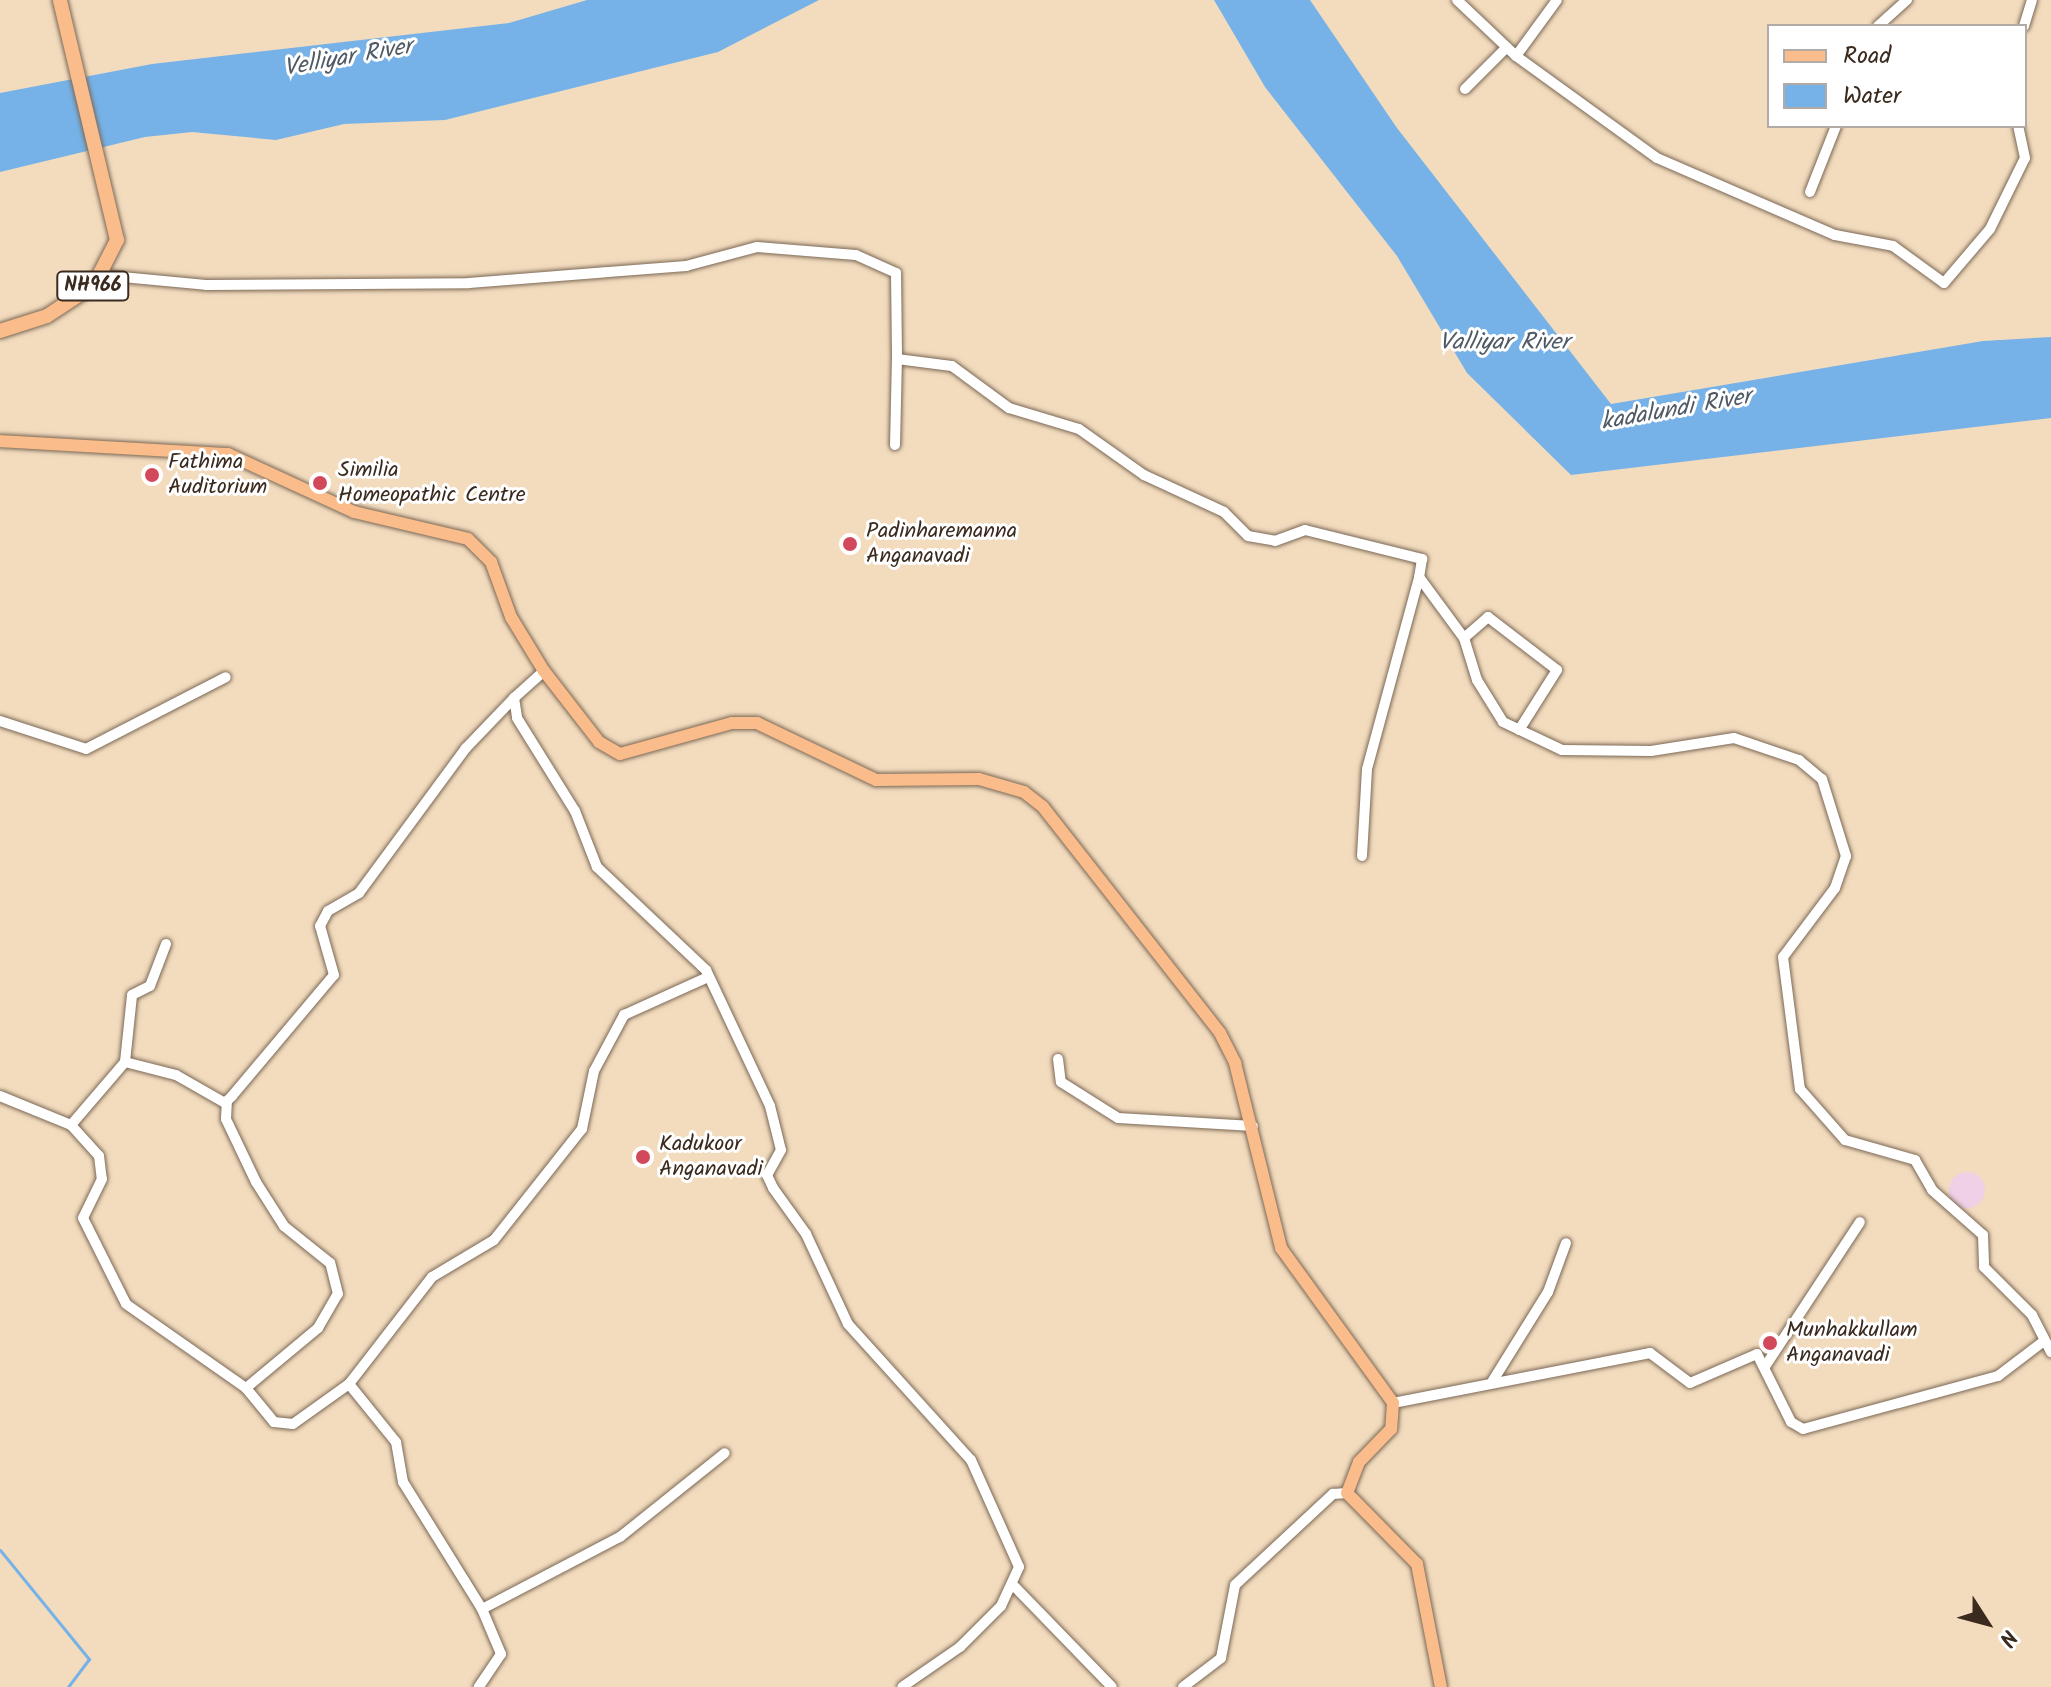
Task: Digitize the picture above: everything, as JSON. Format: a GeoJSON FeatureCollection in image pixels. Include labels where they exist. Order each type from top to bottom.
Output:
{"type":"FeatureCollection","features":[{"type":"Feature","properties":{"kind":"highway","name":"NH966"},"geometry":{"type":"LineString","coordinates":[[0,331],[72,302],[101,275],[117,240],[109,188],[67,37],[60,0]]}},
{"type":"Feature","properties":{"kind":"main road"},"geometry":{"type":"LineString","coordinates":[[0,441],[228,454],[354,512],[468,539],[491,562],[544,671],[599,742],[620,754],[732,723],[757,723],[876,780],[979,779],[1024,792],[1079,849],[1199,1002],[1235,1063],[1281,1248],[1393,1403],[1391,1429],[1359,1462],[1347,1493],[1417,1564],[1441,1687]]}},
{"type":"Feature","properties":{"kind":"street"},"geometry":{"type":"LineString","coordinates":[[1457,0],[1516,56],[1657,158],[1835,235],[1893,246],[1944,283],[1990,229],[2025,158],[2018,128]]}},
{"type":"Feature","properties":{"kind":"street"},"geometry":{"type":"LineString","coordinates":[[1516,56],[1557,0]]}},
{"type":"Feature","properties":{"kind":"street"},"geometry":{"type":"LineString","coordinates":[[1880,24],[1907,0]]}},
{"type":"Feature","properties":{"kind":"street"},"geometry":{"type":"LineString","coordinates":[[2025,24],[2032,0]]}},
{"type":"Feature","properties":{"kind":"street"},"geometry":{"type":"LineString","coordinates":[[1465,89],[1507,47]]}},
{"type":"Feature","properties":{"kind":"street"},"geometry":{"type":"LineString","coordinates":[[1810,192],[1835,128]]}},
{"type":"Feature","properties":{"kind":"street"},"geometry":{"type":"LineString","coordinates":[[101,275],[206,285],[528,281],[686,266],[757,247],[814,249],[856,255],[896,273],[895,445]]}},
{"type":"Feature","properties":{"kind":"street"},"geometry":{"type":"LineString","coordinates":[[897,359],[952,366],[1009,408],[1079,429],[1144,475],[1224,512],[1248,536],[1275,541],[1305,530],[1349,537],[1422,559],[1367,769],[1362,856]]}},
{"type":"Feature","properties":{"kind":"street"},"geometry":{"type":"LineString","coordinates":[[1419,577],[1464,638],[1487,700],[1519,730],[1562,750],[1604,751],[1734,738],[1766,744],[1822,779],[1846,856],[1835,888],[1783,957],[1800,1089],[1845,1140],[1915,1160],[1932,1190],[1983,1235],[1984,1267],[2032,1315],[2051,1352]]}},
{"type":"Feature","properties":{"kind":"street"},"geometry":{"type":"LineString","coordinates":[[1464,638],[1488,617],[1557,670],[1519,730]]}},
{"type":"Feature","properties":{"kind":"street"},"geometry":{"type":"LineString","coordinates":[[246,1388],[318,1328],[338,1294],[330,1263],[284,1226],[256,1182],[226,1119],[227,1101],[334,975],[320,926],[328,911],[359,893],[466,748],[544,671]]}},
{"type":"Feature","properties":{"kind":"street"},"geometry":{"type":"LineString","coordinates":[[0,721],[86,749],[226,677]]}},
{"type":"Feature","properties":{"kind":"street"},"geometry":{"type":"LineString","coordinates":[[514,698],[517,718],[575,811],[597,867],[708,977],[770,1106],[781,1150],[767,1175],[773,1188],[806,1234],[848,1324],[971,1460],[1019,1567],[1015,1587],[960,1647],[902,1687]]}},
{"type":"Feature","properties":{"kind":"street"},"geometry":{"type":"LineString","coordinates":[[71,1125],[125,1062],[132,995],[150,986],[166,944]]}},
{"type":"Feature","properties":{"kind":"street"},"geometry":{"type":"LineString","coordinates":[[0,1096],[71,1125],[99,1156],[102,1179],[83,1218],[126,1304],[246,1388],[274,1422],[293,1424],[349,1384],[432,1277],[494,1240],[575,1139],[594,1071],[624,1015],[708,977]]}},
{"type":"Feature","properties":{"kind":"street"},"geometry":{"type":"LineString","coordinates":[[1058,1059],[1061,1082],[1118,1118],[1253,1126]]}},
{"type":"Feature","properties":{"kind":"street"},"geometry":{"type":"LineString","coordinates":[[125,1062],[176,1075],[227,1101]]}},
{"type":"Feature","properties":{"kind":"street"},"geometry":{"type":"LineString","coordinates":[[1766,1365],[1860,1222]]}},
{"type":"Feature","properties":{"kind":"street"},"geometry":{"type":"LineString","coordinates":[[1492,1382],[1548,1292],[1566,1243]]}},
{"type":"Feature","properties":{"kind":"street"},"geometry":{"type":"LineString","coordinates":[[1393,1403],[1650,1353],[1690,1383],[1746,1355],[1757,1354],[1766,1365],[1791,1422],[1803,1429],[1988,1380],[2044,1341]]}},
{"type":"Feature","properties":{"kind":"street"},"geometry":{"type":"LineString","coordinates":[[349,1384],[396,1442],[403,1482],[482,1609],[501,1654],[479,1687]]}},
{"type":"Feature","properties":{"kind":"street"},"geometry":{"type":"LineString","coordinates":[[482,1609],[620,1537],[725,1453]]}},
{"type":"Feature","properties":{"kind":"street"},"geometry":{"type":"LineString","coordinates":[[1183,1687],[1221,1658],[1235,1585],[1333,1494],[1347,1493]]}},
{"type":"Feature","properties":{"kind":"street"},"geometry":{"type":"LineString","coordinates":[[1015,1587],[1112,1687]]}},
{"type":"Feature","properties":{"kind":"shaded area"},"geometry":{"type":"Polygon","coordinates":[[[1967,1172],[1980,1177],[1985,1190],[1980,1203],[1967,1208],[1954,1203],[1949,1190],[1954,1177],[1967,1172]]]}},
{"type":"Feature","properties":{"kind":"water","name":"Velliyar River"},"geometry":{"type":"Polygon","coordinates":[[[587,0],[819,0],[718,52],[445,120],[344,124],[276,140],[192,132],[145,137],[0,172],[0,93],[152,64],[509,23],[587,0]]]}},
{"type":"Feature","properties":{"kind":"water","name":"Valliyar River"},"geometry":{"type":"Polygon","coordinates":[[[1214,0],[1310,0],[1397,128],[1611,404],[1983,341],[2051,337],[2051,418],[1571,475],[1467,373],[1397,256],[1265,87],[1214,0]]]}},
{"type":"Feature","properties":{"kind":"waterway"},"geometry":{"type":"LineString","coordinates":[[0,1550],[89,1659],[68,1687]]}},
{"type":"Feature","properties":{"kind":"place","name":"Fathima Auditorium"},"geometry":{"type":"Point","coordinates":[152,475]}},
{"type":"Feature","properties":{"kind":"place","name":"Similia Homeopathic Centre"},"geometry":{"type":"Point","coordinates":[320,483]}},
{"type":"Feature","properties":{"kind":"place","name":"Padinharemanna Anganavadi"},"geometry":{"type":"Point","coordinates":[850,544]}},
{"type":"Feature","properties":{"kind":"place","name":"Kadukoor Anganavadi"},"geometry":{"type":"Point","coordinates":[643,1157]}},
{"type":"Feature","properties":{"kind":"place","name":"Munhakkullam Anganavadi"},"geometry":{"type":"Point","coordinates":[1770,1343]}},
{"type":"Feature","properties":{"kind":"water label","name":"kadalundi River"},"geometry":{"type":"Point","coordinates":[1676,410]}}]}
